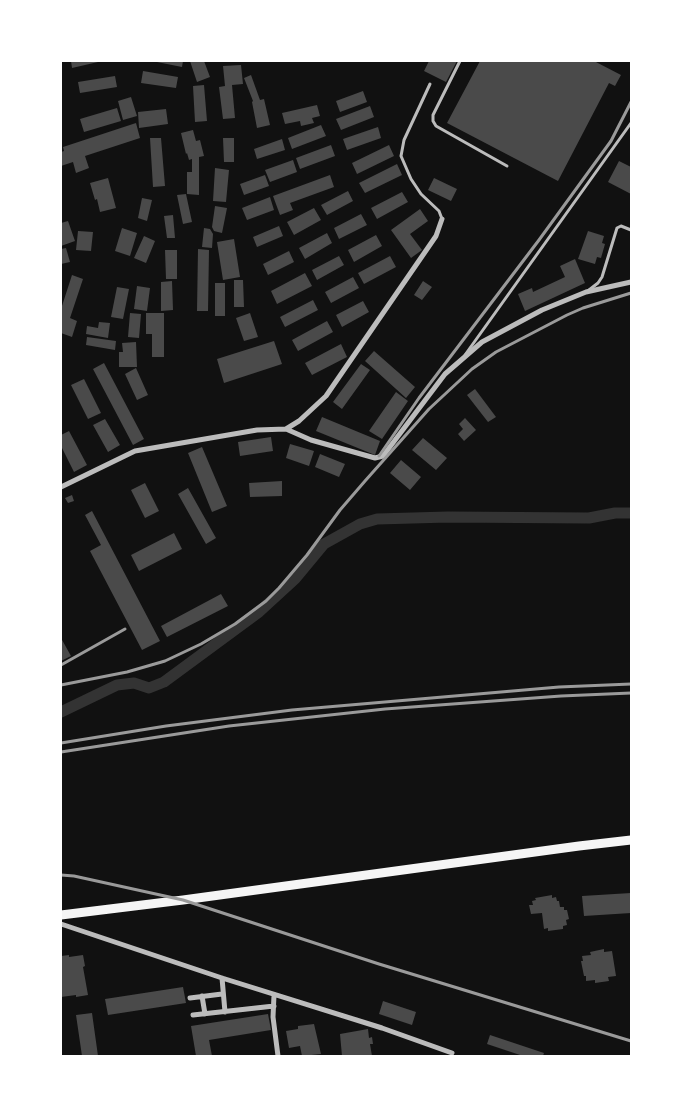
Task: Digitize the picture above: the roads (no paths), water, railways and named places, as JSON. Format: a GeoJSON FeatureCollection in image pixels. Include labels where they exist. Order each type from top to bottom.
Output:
{"type":"FeatureCollection","features":[{"type":"Feature","properties":{"kind":"main road"},"geometry":{"type":"LineString","coordinates":[[61,915],[631,840]]}},
{"type":"Feature","properties":{"kind":"street"},"geometry":{"type":"LineString","coordinates":[[286,429],[299,421],[326,396],[436,236],[442,219]]}},
{"type":"Feature","properties":{"kind":"street"},"geometry":{"type":"LineString","coordinates":[[61,487],[135,451],[257,430],[286,429],[311,440],[375,458],[383,456],[444,374],[482,342],[542,310],[586,292],[631,282]]}},
{"type":"Feature","properties":{"kind":"street"},"geometry":{"type":"LineString","coordinates":[[61,924],[274,995],[382,1028],[452,1053]]}},
{"type":"Feature","properties":{"kind":"street"},"geometry":{"type":"LineString","coordinates":[[222,978],[225,1012]]}},
{"type":"Feature","properties":{"kind":"street"},"geometry":{"type":"LineString","coordinates":[[190,998],[222,994]]}},
{"type":"Feature","properties":{"kind":"street"},"geometry":{"type":"LineString","coordinates":[[274,995],[274,1025],[278,1056]]}},
{"type":"Feature","properties":{"kind":"street"},"geometry":{"type":"LineString","coordinates":[[202,996],[205,1014]]}},
{"type":"Feature","properties":{"kind":"street"},"geometry":{"type":"LineString","coordinates":[[193,1015],[274,1006]]}},
{"type":"Feature","properties":{"kind":"lane"},"geometry":{"type":"LineString","coordinates":[[460,61],[433,115],[433,121],[436,126],[507,166]]}},
{"type":"Feature","properties":{"kind":"lane"},"geometry":{"type":"LineString","coordinates":[[430,84],[404,140],[401,156],[411,179],[421,194],[440,211],[442,219]]}},
{"type":"Feature","properties":{"kind":"lane"},"geometry":{"type":"LineString","coordinates":[[461,359],[631,123]]}},
{"type":"Feature","properties":{"kind":"lane"},"geometry":{"type":"LineString","coordinates":[[586,292],[598,283],[602,277],[617,228],[621,226],[631,230]]}},
{"type":"Feature","properties":{"kind":"waterway"},"geometry":{"type":"LineString","coordinates":[[61,712],[117,685],[134,683],[149,688],[164,682],[259,612],[295,579],[324,544],[360,524],[377,519],[448,517],[589,518],[615,513],[631,513]]}},
{"type":"Feature","properties":{"kind":"railway"},"geometry":{"type":"LineString","coordinates":[[379,456],[419,398],[539,240],[611,141],[631,102]]}},
{"type":"Feature","properties":{"kind":"railway"},"geometry":{"type":"LineString","coordinates":[[61,685],[127,672],[165,661],[201,644],[235,624],[266,601],[279,588],[365,481],[429,409],[472,369],[496,352],[567,315],[631,293]]}},
{"type":"Feature","properties":{"kind":"railway"},"geometry":{"type":"LineString","coordinates":[[61,665],[125,629]]}},
{"type":"Feature","properties":{"kind":"railway"},"geometry":{"type":"LineString","coordinates":[[61,743],[166,726],[292,710],[559,687],[631,684]]}},
{"type":"Feature","properties":{"kind":"railway"},"geometry":{"type":"LineString","coordinates":[[61,752],[229,726],[385,709],[561,696],[631,693]]}},
{"type":"Feature","properties":{"kind":"railway"},"geometry":{"type":"LineString","coordinates":[[61,875],[74,876],[183,900],[379,964],[631,1041]]}}]}
